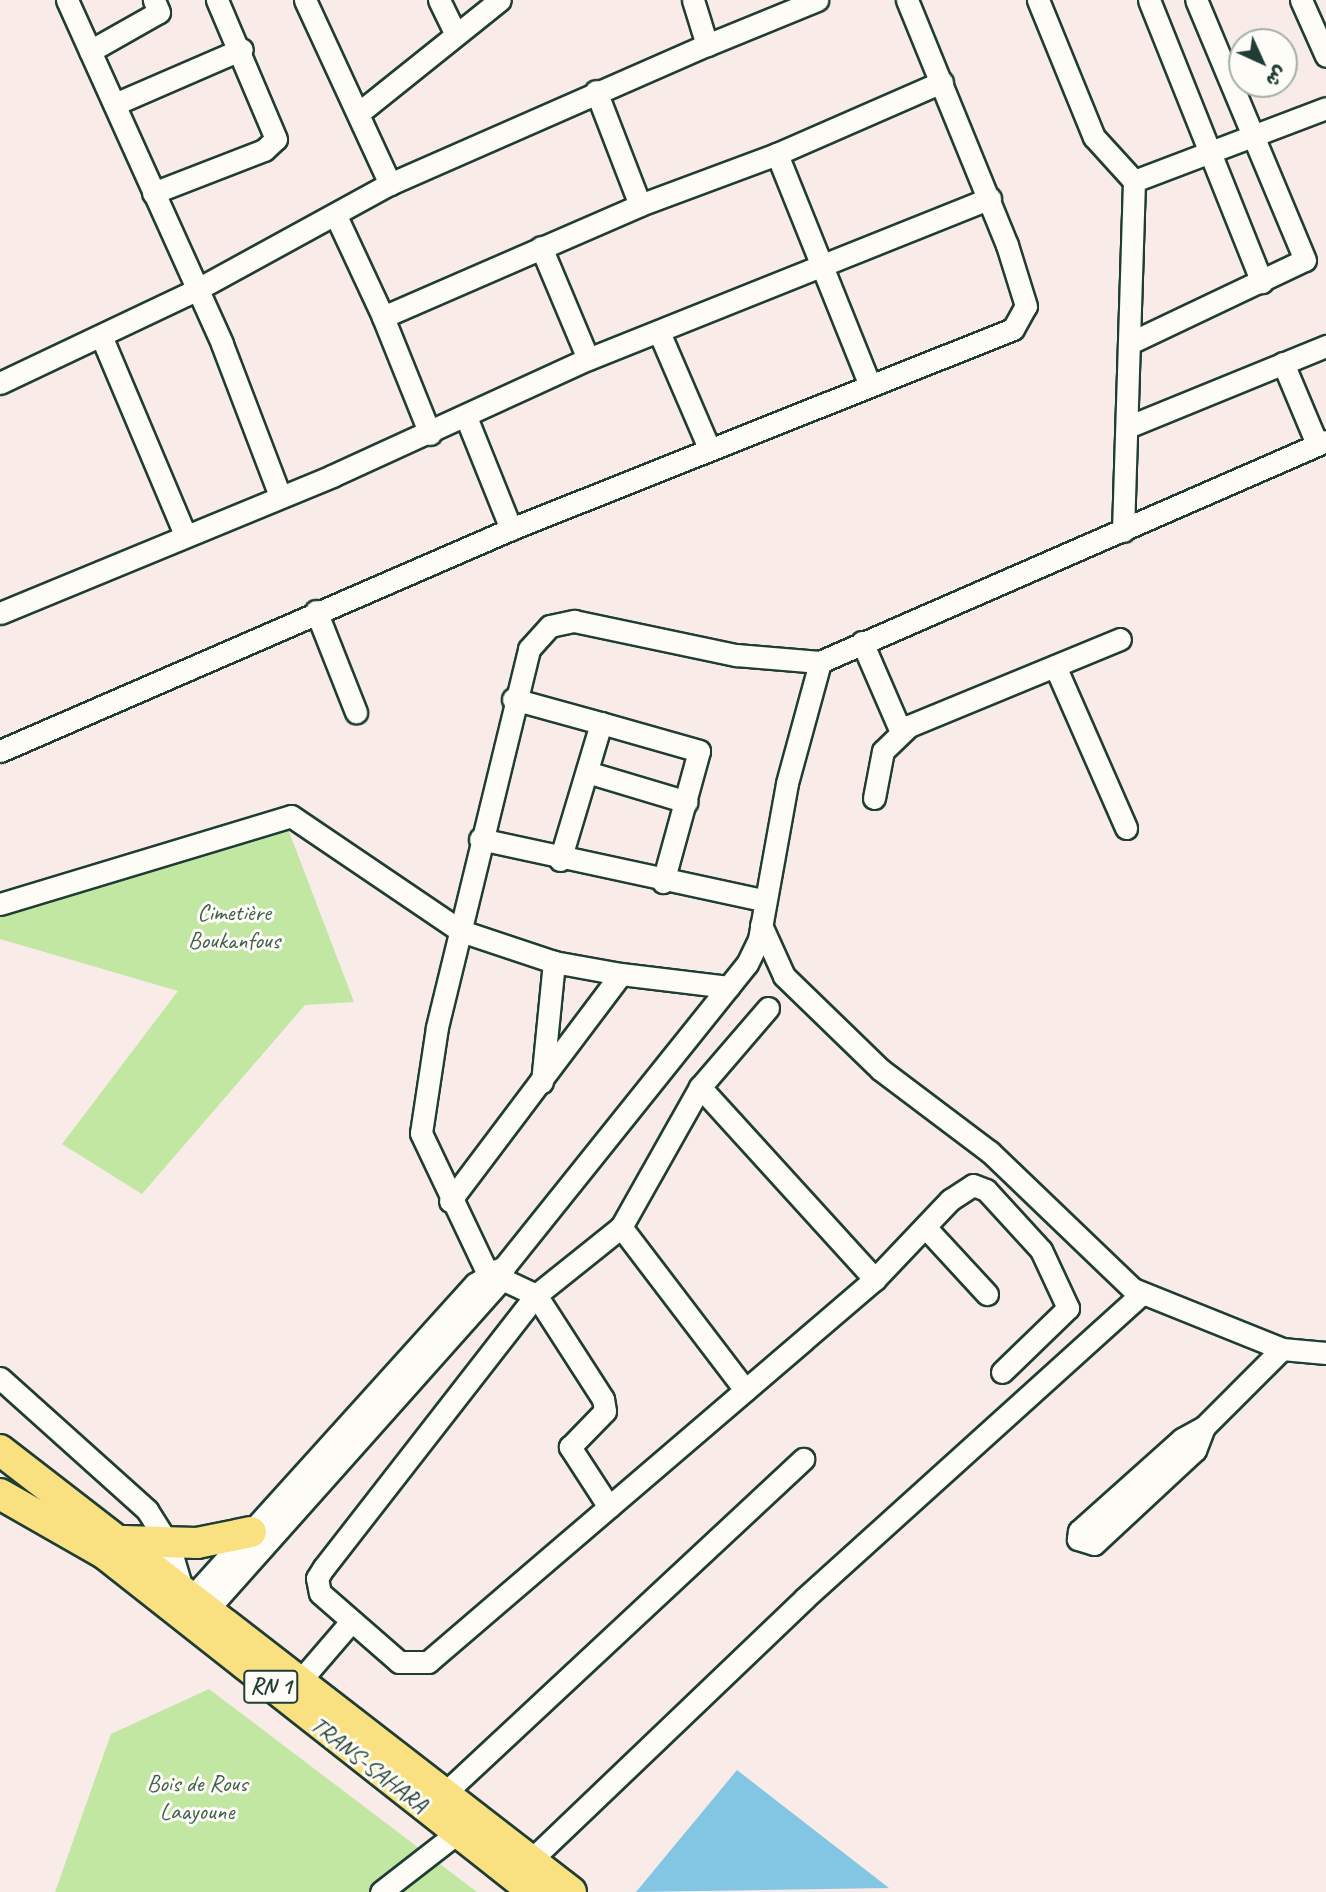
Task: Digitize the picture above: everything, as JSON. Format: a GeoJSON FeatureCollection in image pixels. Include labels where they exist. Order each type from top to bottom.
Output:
{"type":"FeatureCollection","features":[{"type":"Feature","properties":{"kind":"highway","name":"TRANS-SAHARA"},"geometry":{"type":"LineString","coordinates":[[0,1450],[101,1522],[300,1682],[445,1793],[525,1870]]}},
{"type":"Feature","properties":{"kind":"highway","name":"TRANS-SAHARA"},"geometry":{"type":"LineString","coordinates":[[0,1494],[105,1553],[457,1833],[571,1892]]}},
{"type":"Feature","properties":{"kind":"highway"},"geometry":{"type":"LineString","coordinates":[[124,1541],[169,1545],[251,1532]]}},
{"type":"Feature","properties":{"kind":"street"},"geometry":{"type":"LineString","coordinates":[[67,0],[197,289],[280,496]]}},
{"type":"Feature","properties":{"kind":"street"},"geometry":{"type":"LineString","coordinates":[[90,51],[159,12],[154,0]]}},
{"type":"Feature","properties":{"kind":"street"},"geometry":{"type":"LineString","coordinates":[[153,193],[273,145],[271,117],[242,49],[217,0]]}},
{"type":"Feature","properties":{"kind":"street"},"geometry":{"type":"LineString","coordinates":[[305,0],[360,112],[390,184]]}},
{"type":"Feature","properties":{"kind":"street"},"geometry":{"type":"LineString","coordinates":[[439,0],[455,33]]}},
{"type":"Feature","properties":{"kind":"street"},"geometry":{"type":"LineString","coordinates":[[360,112],[455,33],[500,0]]}},
{"type":"Feature","properties":{"kind":"street"},"geometry":{"type":"LineString","coordinates":[[693,0],[708,45]]}},
{"type":"Feature","properties":{"kind":"street"},"geometry":{"type":"LineString","coordinates":[[0,383],[102,338],[336,216],[390,184],[596,91],[817,0]]}},
{"type":"Feature","properties":{"kind":"street"},"geometry":{"type":"LineString","coordinates":[[0,751],[316,611],[512,529],[869,383],[1013,329],[1025,317],[990,198],[907,0]]}},
{"type":"Feature","properties":{"kind":"street"},"geometry":{"type":"LineString","coordinates":[[1038,0],[1094,137],[1135,181],[1130,426],[1123,531]]}},
{"type":"Feature","properties":{"kind":"street"},"geometry":{"type":"LineString","coordinates":[[1149,0],[1208,154],[1262,282]]}},
{"type":"Feature","properties":{"kind":"street"},"geometry":{"type":"LineString","coordinates":[[1132,342],[1294,268],[1306,253],[1252,139],[1196,0]]}},
{"type":"Feature","properties":{"kind":"street"},"geometry":{"type":"LineString","coordinates":[[1301,0],[1326,56]]}},
{"type":"Feature","properties":{"kind":"street"},"geometry":{"type":"LineString","coordinates":[[114,104],[242,49]]}},
{"type":"Feature","properties":{"kind":"street"},"geometry":{"type":"LineString","coordinates":[[383,317],[640,205],[777,154],[942,82]]}},
{"type":"Feature","properties":{"kind":"street"},"geometry":{"type":"LineString","coordinates":[[596,91],[640,205]]}},
{"type":"Feature","properties":{"kind":"street"},"geometry":{"type":"LineString","coordinates":[[1135,181],[1252,139],[1326,108]]}},
{"type":"Feature","properties":{"kind":"street"},"geometry":{"type":"LineString","coordinates":[[777,154],[819,266],[869,383]]}},
{"type":"Feature","properties":{"kind":"street"},"geometry":{"type":"LineString","coordinates":[[0,613],[184,532],[430,434],[588,359],[990,198]]}},
{"type":"Feature","properties":{"kind":"street"},"geometry":{"type":"LineString","coordinates":[[336,216],[383,317],[430,434]]}},
{"type":"Feature","properties":{"kind":"street"},"geometry":{"type":"LineString","coordinates":[[541,247],[588,359]]}},
{"type":"Feature","properties":{"kind":"street"},"geometry":{"type":"LineString","coordinates":[[659,332],[709,448]]}},
{"type":"Feature","properties":{"kind":"street"},"geometry":{"type":"LineString","coordinates":[[102,338],[184,532]]}},
{"type":"Feature","properties":{"kind":"street"},"geometry":{"type":"LineString","coordinates":[[1130,426],[1326,346]]}},
{"type":"Feature","properties":{"kind":"street"},"geometry":{"type":"LineString","coordinates":[[609,1507],[570,1447],[605,1405],[536,1295],[497,1273],[450,1201],[421,1133],[420,1116],[513,699],[540,634],[574,621],[736,655],[820,662],[1322,443],[1283,363]]}},
{"type":"Feature","properties":{"kind":"street"},"geometry":{"type":"LineString","coordinates":[[466,417],[512,529]]}},
{"type":"Feature","properties":{"kind":"street"},"geometry":{"type":"LineString","coordinates":[[316,611],[356,712]]}},
{"type":"Feature","properties":{"kind":"street"},"geometry":{"type":"LineString","coordinates":[[874,798],[883,751],[901,732],[1120,639]]}},
{"type":"Feature","properties":{"kind":"street"},"geometry":{"type":"LineString","coordinates":[[862,642],[901,732]]}},
{"type":"Feature","properties":{"kind":"street"},"geometry":{"type":"LineString","coordinates":[[194,1598],[497,1273],[747,964],[761,925],[762,900],[820,662]]}},
{"type":"Feature","properties":{"kind":"street"},"geometry":{"type":"LineString","coordinates":[[1055,666],[1126,828]]}},
{"type":"Feature","properties":{"kind":"street"},"geometry":{"type":"LineString","coordinates":[[513,699],[699,751],[663,882]]}},
{"type":"Feature","properties":{"kind":"street"},"geometry":{"type":"LineString","coordinates":[[560,860],[601,723]]}},
{"type":"Feature","properties":{"kind":"street"},"geometry":{"type":"LineString","coordinates":[[587,772],[687,802]]}},
{"type":"Feature","properties":{"kind":"street"},"geometry":{"type":"LineString","coordinates":[[0,904],[291,816],[461,932],[554,962],[621,974],[729,987]]}},
{"type":"Feature","properties":{"kind":"street"},"geometry":{"type":"LineString","coordinates":[[480,839],[560,860],[762,900]]}},
{"type":"Feature","properties":{"kind":"street"},"geometry":{"type":"LineString","coordinates":[[761,925],[784,976],[881,1070],[990,1152],[1076,1240],[1141,1294],[1282,1349],[1326,1353]]}},
{"type":"Feature","properties":{"kind":"street"},"geometry":{"type":"LineString","coordinates":[[542,1083],[554,962]]}},
{"type":"Feature","properties":{"kind":"street"},"geometry":{"type":"LineString","coordinates":[[450,1201],[542,1083],[621,974]]}},
{"type":"Feature","properties":{"kind":"street"},"geometry":{"type":"LineString","coordinates":[[768,1008],[701,1087],[621,1227],[536,1295],[317,1578],[320,1592],[349,1624],[404,1665],[428,1662],[875,1279],[973,1185],[986,1190],[1041,1250],[1067,1315],[1002,1372]]}},
{"type":"Feature","properties":{"kind":"street"},"geometry":{"type":"LineString","coordinates":[[701,1087],[875,1279]]}},
{"type":"Feature","properties":{"kind":"street"},"geometry":{"type":"LineString","coordinates":[[621,1227],[745,1390]]}},
{"type":"Feature","properties":{"kind":"street"},"geometry":{"type":"LineString","coordinates":[[926,1228],[987,1294]]}},
{"type":"Feature","properties":{"kind":"street"},"geometry":{"type":"LineString","coordinates":[[194,1598],[251,1532],[497,1273]]}},
{"type":"Feature","properties":{"kind":"street"},"geometry":{"type":"LineString","coordinates":[[525,1870],[805,1598],[1141,1294]]}},
{"type":"Feature","properties":{"kind":"street"},"geometry":{"type":"LineString","coordinates":[[1204,1427],[1195,1450],[1094,1544],[1078,1539],[1079,1531],[1161,1457],[1204,1427],[1282,1349]]}},
{"type":"Feature","properties":{"kind":"street"},"geometry":{"type":"LineString","coordinates":[[0,1378],[134,1496],[169,1545],[194,1598]]}},
{"type":"Feature","properties":{"kind":"street"},"geometry":{"type":"LineString","coordinates":[[445,1793],[803,1459]]}},
{"type":"Feature","properties":{"kind":"street"},"geometry":{"type":"LineString","coordinates":[[300,1682],[349,1624]]}},
{"type":"Feature","properties":{"kind":"street"},"geometry":{"type":"LineString","coordinates":[[381,1892],[457,1833]]}},
{"type":"Feature","properties":{"kind":"green space","name":"Cimetière Boukanfous"},"geometry":{"type":"Polygon","coordinates":[[[285,821],[354,1002],[305,1005],[142,1194],[62,1144],[178,991],[0,939],[0,910],[285,821]]]}},
{"type":"Feature","properties":{"kind":"green space","name":"Bois de Rous Laayoune"},"geometry":{"type":"Polygon","coordinates":[[[209,1689],[477,1892],[55,1892],[111,1734],[209,1689]]]}},
{"type":"Feature","properties":{"kind":"water"},"geometry":{"type":"Polygon","coordinates":[[[737,1770],[889,1888],[636,1892],[737,1770]]]}}]}
